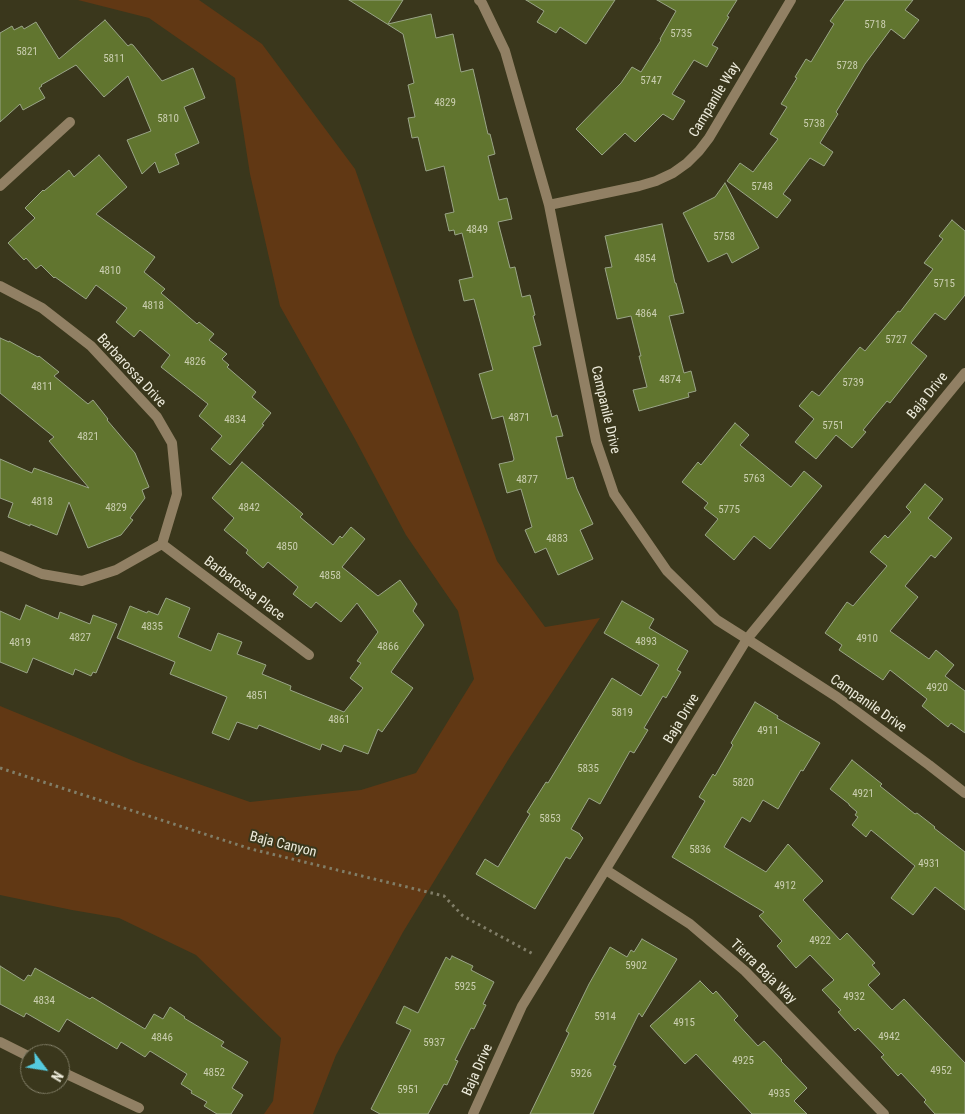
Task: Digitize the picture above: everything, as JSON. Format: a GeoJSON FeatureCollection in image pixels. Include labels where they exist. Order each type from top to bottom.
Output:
{"type":"FeatureCollection","features":[{"type":"Feature","properties":{"kind":"street","name":"Campanile Drive"},"geometry":{"type":"LineString","coordinates":[[479,0],[505,51],[549,204],[596,441],[614,494],[667,571],[717,620],[837,698],[965,793]]}},
{"type":"Feature","properties":{"kind":"street","name":"Campanile Way"},"geometry":{"type":"LineString","coordinates":[[549,204],[656,181],[673,173],[687,163],[699,152],[709,138],[791,0]]}},
{"type":"Feature","properties":{"kind":"street"},"geometry":{"type":"LineString","coordinates":[[0,186],[70,122]]}},
{"type":"Feature","properties":{"kind":"street","name":"Barbarossa Drive"},"geometry":{"type":"LineString","coordinates":[[0,286],[42,308],[91,346],[157,417],[172,443],[177,494],[162,544]]}},
{"type":"Feature","properties":{"kind":"street","name":"Baja Drive"},"geometry":{"type":"LineString","coordinates":[[473,1114],[522,1006],[747,639],[965,372]]}},
{"type":"Feature","properties":{"kind":"street"},"geometry":{"type":"LineString","coordinates":[[0,556],[42,574],[82,581],[116,570],[162,544]]}},
{"type":"Feature","properties":{"kind":"street","name":"Barbarossa Place"},"geometry":{"type":"LineString","coordinates":[[162,544],[309,655]]}},
{"type":"Feature","properties":{"kind":"street","name":"Tierra Baja Way"},"geometry":{"type":"LineString","coordinates":[[606,870],[690,924],[745,971],[884,1114]]}},
{"type":"Feature","properties":{"kind":"street"},"geometry":{"type":"LineString","coordinates":[[0,1042],[20,1052]]}},
{"type":"Feature","properties":{"kind":"street"},"geometry":{"type":"LineString","coordinates":[[70,1076],[138,1108]]}},
{"type":"Feature","properties":{"kind":"path","name":"Baja Canyon"},"geometry":{"type":"LineString","coordinates":[[0,768],[250,849],[444,896],[464,916],[549,962]]}},
{"type":"Feature","properties":{"kind":"shaded area"},"geometry":{"type":"Polygon","coordinates":[[[78,0],[199,0],[262,44],[355,169],[413,335],[497,561],[545,627],[600,618],[508,760],[403,932],[336,1055],[313,1114],[264,1114],[273,1101],[281,1038],[196,955],[119,918],[0,895],[0,706],[136,762],[250,802],[361,790],[416,773],[474,679],[458,611],[406,535],[355,439],[280,306],[250,174],[235,78],[149,18],[78,0]]]}},
{"type":"Feature","properties":{"kind":"building"},"geometry":{"type":"Polygon","coordinates":[[[349,0],[403,0],[388,24],[431,14],[436,38],[453,34],[461,72],[473,69],[488,134],[490,134],[495,154],[488,156],[499,200],[507,198],[512,219],[498,222],[510,268],[515,267],[522,297],[530,295],[535,315],[533,316],[541,345],[533,347],[552,417],[557,415],[563,436],[556,437],[567,479],[573,477],[593,524],[580,530],[593,559],[558,575],[546,548],[535,553],[525,530],[532,527],[521,489],[507,493],[499,464],[513,461],[514,459],[503,416],[492,419],[479,374],[493,370],[474,299],[464,301],[459,280],[473,277],[462,233],[455,235],[454,230],[449,231],[445,214],[454,212],[444,166],[426,171],[418,137],[412,138],[408,118],[415,117],[408,85],[414,83],[403,34],[349,0]]]}},
{"type":"Feature","properties":{"kind":"building"},"geometry":{"type":"Polygon","coordinates":[[[526,0],[615,0],[586,44],[560,27],[556,33],[537,22],[544,11],[526,0]]]}},
{"type":"Feature","properties":{"kind":"building"},"geometry":{"type":"Polygon","coordinates":[[[657,0],[737,0],[712,45],[718,48],[707,67],[694,60],[672,94],[685,101],[673,120],[663,114],[635,142],[625,133],[602,155],[576,129],[621,83],[632,67],[641,72],[676,11],[657,0]]]}},
{"type":"Feature","properties":{"kind":"building"},"geometry":{"type":"Polygon","coordinates":[[[845,0],[913,0],[905,10],[919,20],[904,39],[891,29],[865,64],[820,143],[833,152],[824,166],[810,158],[783,194],[791,200],[777,218],[727,181],[740,163],[753,172],[778,139],[770,134],[787,107],[781,104],[806,59],[811,62],[834,24],[830,21],[845,0]]]}},
{"type":"Feature","properties":{"kind":"building"},"geometry":{"type":"Polygon","coordinates":[[[105,20],[128,46],[133,45],[162,81],[193,68],[205,98],[184,107],[199,143],[175,154],[179,164],[159,173],[155,162],[142,174],[127,140],[151,131],[128,76],[104,97],[76,65],[41,85],[39,88],[45,98],[23,110],[20,104],[0,122],[0,33],[12,26],[14,30],[22,26],[24,29],[36,22],[59,59],[105,20]]]}},
{"type":"Feature","properties":{"kind":"building"},"geometry":{"type":"Polygon","coordinates":[[[99,155],[127,187],[96,214],[155,257],[144,272],[165,289],[161,293],[197,324],[199,322],[214,334],[209,340],[227,354],[222,359],[229,365],[227,367],[256,392],[252,397],[271,413],[262,424],[264,425],[230,465],[211,449],[222,436],[199,416],[208,404],[161,367],[170,355],[140,330],[134,337],[116,322],[127,308],[96,285],[86,299],[54,278],[41,265],[36,269],[26,258],[24,260],[8,243],[35,218],[25,208],[43,190],[69,170],[74,177],[99,155]]]}},
{"type":"Feature","properties":{"kind":"building"},"geometry":{"type":"Polygon","coordinates":[[[725,183],[759,248],[732,263],[727,253],[708,262],[683,213],[715,197],[725,183]]]}},
{"type":"Feature","properties":{"kind":"building"},"geometry":{"type":"Polygon","coordinates":[[[952,220],[965,231],[965,295],[945,320],[935,313],[911,343],[927,356],[890,403],[887,401],[863,430],[866,432],[852,448],[836,435],[816,459],[795,442],[814,419],[799,406],[812,391],[819,396],[860,347],[865,351],[898,311],[900,312],[933,269],[924,263],[943,239],[939,236],[952,220]]]}},
{"type":"Feature","properties":{"kind":"building"},"geometry":{"type":"Polygon","coordinates":[[[662,224],[675,283],[684,313],[669,316],[684,373],[691,371],[696,391],[688,393],[689,397],[639,411],[633,390],[647,387],[639,356],[641,356],[631,316],[617,319],[605,268],[612,267],[605,236],[662,224]]]}},
{"type":"Feature","properties":{"kind":"building"},"geometry":{"type":"Polygon","coordinates":[[[0,338],[39,356],[59,372],[54,376],[88,404],[93,400],[135,453],[149,487],[142,490],[145,498],[130,518],[133,520],[121,535],[88,548],[69,502],[57,535],[8,517],[13,503],[0,498],[0,459],[32,473],[34,468],[89,488],[49,441],[54,437],[0,393],[0,338]]]}},
{"type":"Feature","properties":{"kind":"building"},"geometry":{"type":"Polygon","coordinates":[[[735,423],[749,435],[740,445],[791,487],[804,471],[822,486],[770,549],[754,536],[734,560],[705,535],[718,519],[704,508],[708,503],[682,482],[698,462],[701,465],[735,423]]]}},
{"type":"Feature","properties":{"kind":"building"},"geometry":{"type":"Polygon","coordinates":[[[242,462],[303,514],[300,517],[333,545],[351,527],[365,539],[342,567],[378,596],[400,580],[417,604],[413,611],[424,625],[391,672],[413,688],[382,732],[378,729],[368,754],[344,745],[341,752],[322,744],[320,750],[259,725],[257,729],[237,722],[229,740],[212,733],[227,697],[170,674],[175,662],[117,638],[130,606],[158,615],[166,598],[190,608],[178,637],[211,651],[218,633],[242,642],[237,654],[266,665],[262,674],[291,686],[290,690],[344,712],[363,688],[350,678],[361,663],[357,661],[378,632],[357,603],[341,622],[316,602],[311,608],[293,594],[298,587],[268,562],[263,568],[246,553],[248,550],[224,530],[234,518],[212,498],[242,462]]]}},
{"type":"Feature","properties":{"kind":"building"},"geometry":{"type":"Polygon","coordinates":[[[925,484],[943,499],[928,518],[952,538],[935,558],[931,555],[905,586],[918,597],[890,631],[929,659],[936,650],[954,665],[945,676],[965,691],[965,733],[951,723],[948,727],[922,706],[927,699],[890,670],[883,680],[839,650],[842,645],[825,633],[847,602],[853,606],[887,566],[870,552],[885,535],[888,538],[911,512],[906,507],[925,484]]]}},
{"type":"Feature","properties":{"kind":"building"},"geometry":{"type":"Polygon","coordinates":[[[622,601],[654,619],[649,628],[688,651],[677,670],[681,672],[666,698],[663,696],[644,728],[648,730],[634,753],[630,751],[600,804],[589,798],[571,829],[583,838],[570,859],[566,857],[535,909],[476,874],[485,859],[498,867],[530,814],[527,812],[546,782],[548,783],[612,678],[641,696],[659,665],[604,633],[622,601]]]}},
{"type":"Feature","properties":{"kind":"building"},"geometry":{"type":"Polygon","coordinates":[[[26,605],[58,619],[60,612],[90,624],[93,615],[117,624],[96,673],[93,672],[91,676],[75,669],[73,675],[33,658],[27,673],[0,662],[0,611],[20,620],[26,605]]]}},
{"type":"Feature","properties":{"kind":"building"},"geometry":{"type":"Polygon","coordinates":[[[755,702],[778,716],[777,718],[820,743],[803,771],[801,770],[778,809],[763,800],[750,822],[742,817],[724,847],[766,872],[788,844],[823,881],[803,900],[840,940],[847,933],[875,963],[872,965],[880,974],[868,985],[892,1010],[904,999],[965,1063],[965,1114],[935,1114],[924,1102],[926,1100],[901,1073],[898,1076],[881,1057],[884,1055],[858,1028],[855,1031],[838,1012],[841,1010],[822,990],[834,980],[810,955],[796,968],[777,946],[782,941],[759,916],[764,912],[672,857],[705,801],[699,797],[713,774],[715,776],[733,745],[731,743],[755,702]]]}},
{"type":"Feature","properties":{"kind":"building"},"geometry":{"type":"Polygon","coordinates":[[[852,760],[882,784],[880,786],[965,852],[965,910],[935,887],[913,915],[891,898],[915,866],[871,830],[866,837],[852,825],[858,817],[855,815],[857,812],[830,789],[852,760]]]}},
{"type":"Feature","properties":{"kind":"building"},"geometry":{"type":"Polygon","coordinates":[[[642,939],[677,959],[642,1017],[639,1013],[613,1065],[616,1066],[593,1114],[530,1114],[569,1033],[566,1031],[610,947],[627,957],[631,950],[634,952],[642,939]]]}},
{"type":"Feature","properties":{"kind":"building"},"geometry":{"type":"Polygon","coordinates":[[[452,956],[473,966],[471,970],[494,982],[483,1004],[486,1005],[474,1029],[471,1028],[455,1060],[458,1061],[447,1085],[444,1084],[428,1114],[380,1114],[371,1109],[411,1030],[396,1023],[404,1006],[418,1013],[446,957],[450,960],[452,956]]]}},
{"type":"Feature","properties":{"kind":"building"},"geometry":{"type":"Polygon","coordinates":[[[0,966],[24,981],[28,975],[31,976],[35,968],[90,999],[92,997],[145,1029],[154,1014],[163,1019],[170,1007],[184,1018],[224,1042],[221,1046],[248,1062],[232,1088],[243,1095],[231,1114],[217,1114],[204,1106],[207,1102],[191,1093],[192,1091],[181,1084],[187,1074],[150,1051],[145,1057],[121,1042],[117,1049],[67,1019],[59,1032],[26,1013],[24,1017],[0,1004],[0,966]]]}},
{"type":"Feature","properties":{"kind":"building"},"geometry":{"type":"Polygon","coordinates":[[[700,981],[713,994],[716,991],[738,1016],[734,1020],[758,1046],[764,1041],[807,1088],[794,1101],[807,1114],[752,1114],[696,1054],[685,1064],[650,1026],[700,981]]]}}]}
